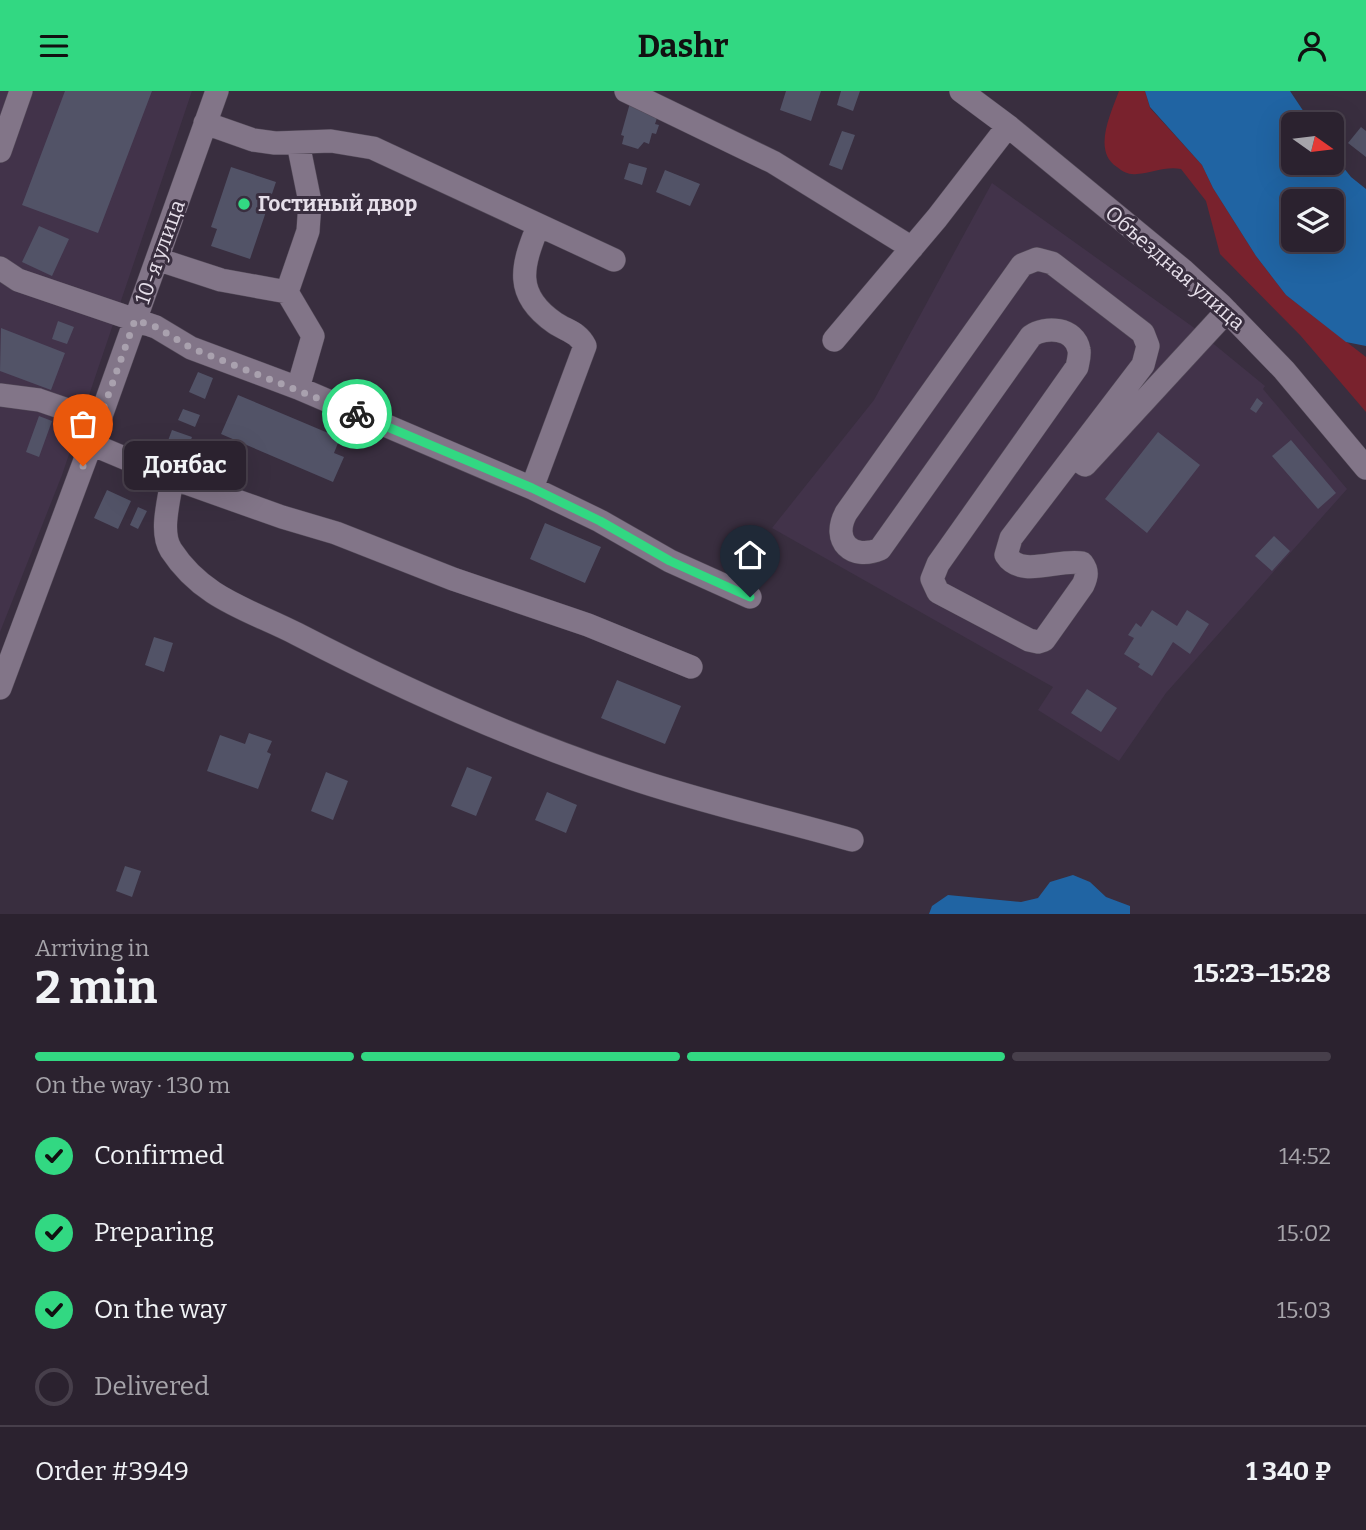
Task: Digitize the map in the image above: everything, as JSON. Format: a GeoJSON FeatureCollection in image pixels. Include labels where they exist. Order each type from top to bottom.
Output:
{"type":"FeatureCollection","features":[{"type":"Feature","properties":{"kind":"street"},"geometry":{"type":"LineString","coordinates":[[0,151],[21,91]]}},
{"type":"Feature","properties":{"kind":"street","name":"10-я улица"},"geometry":{"type":"LineString","coordinates":[[0,688],[100,421],[217,91]]}},
{"type":"Feature","properties":{"kind":"street"},"geometry":{"type":"LineString","coordinates":[[626,91],[773,162],[912,248]]}},
{"type":"Feature","properties":{"kind":"street","name":"Объездная улица"},"geometry":{"type":"LineString","coordinates":[[961,91],[1008,126],[1184,271],[1227,311],[1284,370],[1366,468]]}},
{"type":"Feature","properties":{"kind":"street"},"geometry":{"type":"LineString","coordinates":[[205,123],[253,140],[298,143],[331,141],[373,148],[614,260]]}},
{"type":"Feature","properties":{"kind":"street"},"geometry":{"type":"LineString","coordinates":[[834,340],[912,248],[1008,126]]}},
{"type":"Feature","properties":{"kind":"street"},"geometry":{"type":"LineString","coordinates":[[287,292],[308,231],[310,202],[298,143]]}},
{"type":"Feature","properties":{"kind":"street"},"geometry":{"type":"LineString","coordinates":[[532,488],[585,346],[581,337],[555,324],[544,313],[525,285],[525,257],[538,226]]}},
{"type":"Feature","properties":{"kind":"street"},"geometry":{"type":"LineString","coordinates":[[157,258],[221,280],[287,292],[313,336],[298,389]]}},
{"type":"Feature","properties":{"kind":"street"},"geometry":{"type":"LineString","coordinates":[[1037,259],[1052,263],[1143,333],[1147,346],[1143,365],[1073,457],[1007,547],[1006,555],[1016,565],[1027,567],[1074,561],[1082,563],[1086,568],[1087,576],[1083,585],[1044,640],[1029,640],[938,592],[932,579],[938,564],[1077,367],[1079,349],[1068,334],[1048,329],[1039,330],[1031,336],[880,549],[861,554],[852,550],[842,539],[841,522],[846,513],[1022,265],[1037,259]]}},
{"type":"Feature","properties":{"kind":"street"},"geometry":{"type":"LineString","coordinates":[[0,268],[18,280],[156,327],[191,348],[298,389],[532,488],[600,521],[670,561],[750,597]]}},
{"type":"Feature","properties":{"kind":"street"},"geometry":{"type":"LineString","coordinates":[[1073,457],[1085,465],[1227,311]]}},
{"type":"Feature","properties":{"kind":"street"},"geometry":{"type":"LineString","coordinates":[[0,395],[39,400],[100,421]]}},
{"type":"Feature","properties":{"kind":"street"},"geometry":{"type":"LineString","coordinates":[[91,444],[172,478],[336,533],[453,579],[588,625],[691,667]]}},
{"type":"Feature","properties":{"kind":"street"},"geometry":{"type":"LineString","coordinates":[[172,478],[165,531],[169,547],[198,583],[215,596],[429,699],[582,761],[629,778],[852,840]]}},
{"type":"Feature","properties":{"kind":"shaded area"},"geometry":{"type":"Polygon","coordinates":[[[0,91],[192,91],[62,475],[0,632],[0,91]]]}},
{"type":"Feature","properties":{"kind":"shaded area"},"geometry":{"type":"Polygon","coordinates":[[[1119,91],[1145,91],[1150,108],[1202,165],[1213,188],[1256,256],[1286,295],[1366,357],[1366,412],[1300,335],[1220,254],[1206,201],[1181,169],[1131,174],[1110,160],[1106,151],[1106,131],[1119,91]]]}},
{"type":"Feature","properties":{"kind":"shaded area"},"geometry":{"type":"Polygon","coordinates":[[[992,183],[1193,327],[1265,386],[1263,389],[1347,489],[1166,693],[1119,761],[1038,710],[1053,687],[772,528],[874,400],[992,183]]]}},
{"type":"Feature","properties":{"kind":"water"},"geometry":{"type":"Polygon","coordinates":[[[1145,91],[1290,91],[1304,112],[1281,112],[1281,175],[1344,175],[1344,168],[1366,189],[1366,346],[1346,342],[1286,295],[1256,256],[1213,188],[1202,165],[1150,107],[1145,91]]]}},
{"type":"Feature","properties":{"kind":"water"},"geometry":{"type":"Polygon","coordinates":[[[1073,875],[1090,882],[1106,897],[1130,906],[1130,914],[929,914],[932,906],[948,895],[1021,902],[1038,898],[1050,882],[1073,875]]]}},
{"type":"Feature","properties":{"kind":"building"},"geometry":{"type":"Polygon","coordinates":[[[65,91],[152,91],[98,233],[22,205],[65,91]]]}},
{"type":"Feature","properties":{"kind":"building"},"geometry":{"type":"Polygon","coordinates":[[[786,91],[821,91],[811,121],[780,110],[786,91]]]}},
{"type":"Feature","properties":{"kind":"building"},"geometry":{"type":"Polygon","coordinates":[[[841,91],[860,91],[853,111],[837,105],[841,91]]]}},
{"type":"Feature","properties":{"kind":"building"},"geometry":{"type":"Polygon","coordinates":[[[630,103],[659,112],[655,124],[659,125],[656,134],[652,133],[649,144],[644,142],[638,149],[622,144],[624,136],[621,135],[630,103]]]}},
{"type":"Feature","properties":{"kind":"building"},"geometry":{"type":"Polygon","coordinates":[[[1361,127],[1366,131],[1366,157],[1348,143],[1361,127]]]}},
{"type":"Feature","properties":{"kind":"building"},"geometry":{"type":"Polygon","coordinates":[[[842,131],[855,135],[842,170],[829,165],[842,131]]]}},
{"type":"Feature","properties":{"kind":"building"},"geometry":{"type":"Polygon","coordinates":[[[629,163],[647,168],[642,185],[624,179],[629,163]]]}},
{"type":"Feature","properties":{"kind":"building","name":"Гостиный двор"},"geometry":{"type":"Polygon","coordinates":[[[231,167],[276,182],[250,259],[211,246],[217,229],[211,227],[231,167]]]}},
{"type":"Feature","properties":{"kind":"building"},"geometry":{"type":"Polygon","coordinates":[[[665,170],[700,184],[690,206],[656,192],[665,170]]]}},
{"type":"Feature","properties":{"kind":"building"},"geometry":{"type":"Polygon","coordinates":[[[39,226],[69,239],[52,276],[22,262],[39,226]]]}},
{"type":"Feature","properties":{"kind":"building"},"geometry":{"type":"Polygon","coordinates":[[[58,321],[74,327],[67,344],[52,339],[58,321]]]}},
{"type":"Feature","properties":{"kind":"building"},"geometry":{"type":"Polygon","coordinates":[[[1,328],[65,353],[51,390],[0,371],[1,328]]]}},
{"type":"Feature","properties":{"kind":"building"},"geometry":{"type":"Polygon","coordinates":[[[198,372],[213,378],[205,399],[189,392],[198,372]]]}},
{"type":"Feature","properties":{"kind":"building"},"geometry":{"type":"Polygon","coordinates":[[[238,395],[340,438],[334,453],[344,457],[333,482],[221,434],[238,395]]]}},
{"type":"Feature","properties":{"kind":"building"},"geometry":{"type":"Polygon","coordinates":[[[1257,398],[1263,403],[1256,413],[1250,409],[1257,398]]]}},
{"type":"Feature","properties":{"kind":"building"},"geometry":{"type":"Polygon","coordinates":[[[183,409],[200,415],[195,427],[178,420],[183,409]]]}},
{"type":"Feature","properties":{"kind":"building"},"geometry":{"type":"Polygon","coordinates":[[[39,416],[52,421],[39,457],[26,452],[39,416]]]}},
{"type":"Feature","properties":{"kind":"building"},"geometry":{"type":"Polygon","coordinates":[[[172,430],[192,437],[186,453],[166,446],[172,430]]]}},
{"type":"Feature","properties":{"kind":"building"},"geometry":{"type":"Polygon","coordinates":[[[1158,432],[1200,465],[1147,533],[1105,499],[1158,432]]]}},
{"type":"Feature","properties":{"kind":"building"},"geometry":{"type":"Polygon","coordinates":[[[1291,440],[1336,493],[1318,509],[1272,456],[1291,440]]]}},
{"type":"Feature","properties":{"kind":"building"},"geometry":{"type":"Polygon","coordinates":[[[107,490],[131,501],[118,529],[94,518],[107,490]]]}},
{"type":"Feature","properties":{"kind":"building"},"geometry":{"type":"Polygon","coordinates":[[[138,507],[147,511],[138,529],[130,525],[138,507]]]}},
{"type":"Feature","properties":{"kind":"building"},"geometry":{"type":"Polygon","coordinates":[[[545,523],[601,547],[585,583],[530,559],[545,523]]]}},
{"type":"Feature","properties":{"kind":"building"},"geometry":{"type":"Polygon","coordinates":[[[1274,536],[1290,551],[1272,571],[1255,556],[1274,536]]]}},
{"type":"Feature","properties":{"kind":"building"},"geometry":{"type":"Polygon","coordinates":[[[1152,610],[1177,626],[1187,610],[1209,624],[1190,654],[1173,642],[1152,676],[1124,654],[1134,638],[1128,635],[1136,623],[1141,627],[1152,610]]]}},
{"type":"Feature","properties":{"kind":"building"},"geometry":{"type":"Polygon","coordinates":[[[154,637],[173,643],[164,672],[145,665],[154,637]]]}},
{"type":"Feature","properties":{"kind":"building"},"geometry":{"type":"Polygon","coordinates":[[[617,680],[681,706],[665,744],[601,718],[617,680]]]}},
{"type":"Feature","properties":{"kind":"building"},"geometry":{"type":"Polygon","coordinates":[[[1087,689],[1117,708],[1101,732],[1071,713],[1087,689]]]}},
{"type":"Feature","properties":{"kind":"building"},"geometry":{"type":"Polygon","coordinates":[[[249,733],[272,741],[267,752],[271,754],[258,789],[207,771],[220,735],[245,744],[249,733]]]}},
{"type":"Feature","properties":{"kind":"building"},"geometry":{"type":"Polygon","coordinates":[[[467,767],[492,777],[476,816],[451,806],[467,767]]]}},
{"type":"Feature","properties":{"kind":"building"},"geometry":{"type":"Polygon","coordinates":[[[326,772],[348,781],[333,820],[311,811],[326,772]]]}},
{"type":"Feature","properties":{"kind":"building"},"geometry":{"type":"Polygon","coordinates":[[[547,792],[577,805],[566,833],[535,820],[547,792]]]}},
{"type":"Feature","properties":{"kind":"building"},"geometry":{"type":"Polygon","coordinates":[[[125,866],[141,871],[132,897],[116,891],[125,866]]]}},
{"type":"Feature","properties":{"kind":"way so far"},"geometry":{"type":"LineString","coordinates":[[83,466],[135,320],[167,332],[191,348],[357,414]]}},
{"type":"Feature","properties":{"kind":"place","name":"Гостиный двор"},"geometry":{"type":"Point","coordinates":[244,204]}},
{"type":"Feature","properties":{"kind":"place","name":"Донбас"},"geometry":{"type":"Point","coordinates":[83,466]}},
{"type":"Feature","properties":{"kind":"route"},"geometry":{"type":"LineString","coordinates":[[357,414],[532,488],[600,521],[670,561],[750,597]]}}]}
